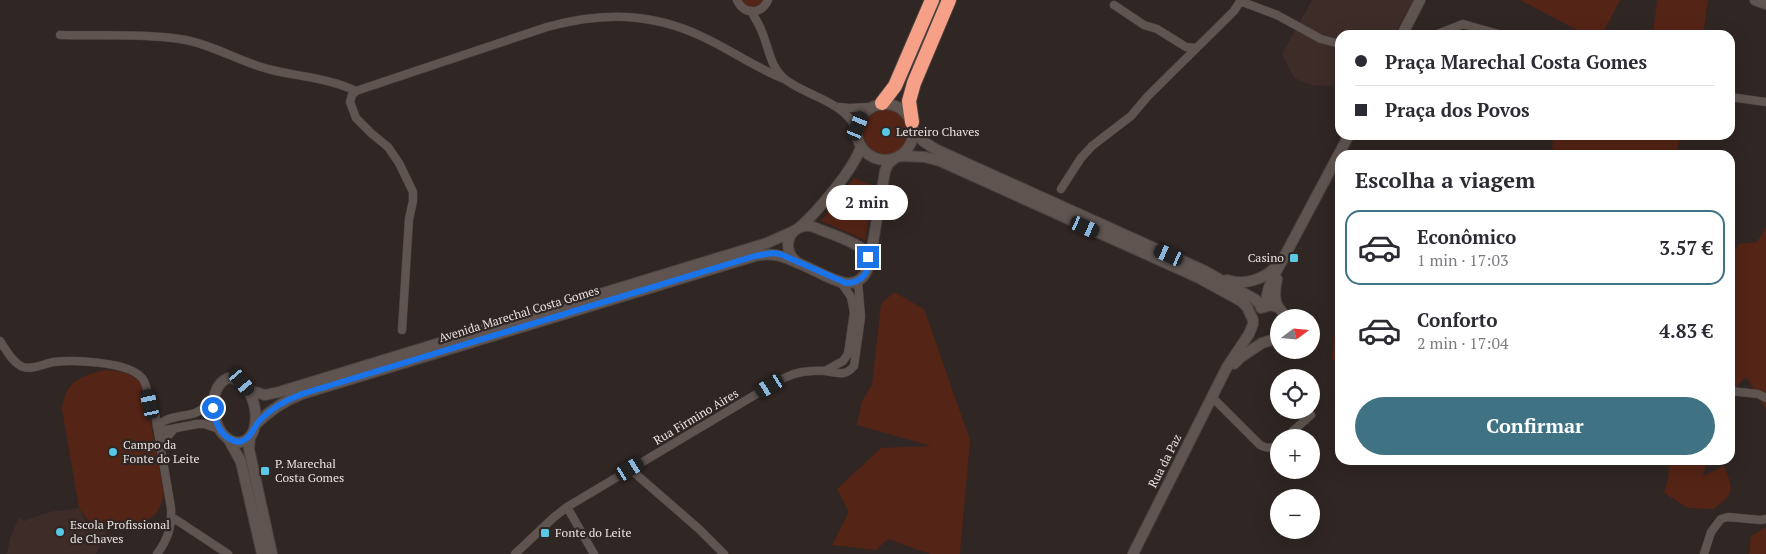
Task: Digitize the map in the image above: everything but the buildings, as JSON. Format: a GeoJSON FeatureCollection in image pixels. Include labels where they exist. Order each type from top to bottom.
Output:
{"type":"FeatureCollection","features":[{"type":"Feature","properties":{"kind":"highway"},"geometry":{"type":"LineString","coordinates":[[876,105],[895,86],[932,0]]}},
{"type":"Feature","properties":{"kind":"highway"},"geometry":{"type":"LineString","coordinates":[[913,126],[909,101],[914,83],[949,0]]}},
{"type":"Feature","properties":{"kind":"street"},"geometry":{"type":"LineString","coordinates":[[737,0],[747,10],[763,33]]}},
{"type":"Feature","properties":{"kind":"street"},"geometry":{"type":"LineString","coordinates":[[737,16],[747,10],[756,11],[763,7],[768,0]]}},
{"type":"Feature","properties":{"kind":"street"},"geometry":{"type":"LineString","coordinates":[[1061,189],[1081,158],[1092,146],[1131,116],[1148,96],[1234,11],[1240,0],[1277,15],[1321,39],[1335,43]]}},
{"type":"Feature","properties":{"kind":"street"},"geometry":{"type":"LineString","coordinates":[[1405,30],[1420,0]]}},
{"type":"Feature","properties":{"kind":"street"},"geometry":{"type":"LineString","coordinates":[[1755,0],[1766,4]]}},
{"type":"Feature","properties":{"kind":"street"},"geometry":{"type":"LineString","coordinates":[[1114,5],[1144,25],[1157,29],[1186,47],[1196,48]]}},
{"type":"Feature","properties":{"kind":"street"},"geometry":{"type":"LineString","coordinates":[[763,7],[763,33],[770,58],[784,79]]}},
{"type":"Feature","properties":{"kind":"street"},"geometry":{"type":"LineString","coordinates":[[402,330],[409,219],[413,192],[399,163],[388,147],[370,133],[356,118],[350,102],[352,95],[356,90],[547,27],[595,16],[618,16],[643,18],[702,36],[769,73],[835,106],[848,115],[857,130],[861,146],[870,156],[877,159],[925,157],[940,161],[1199,278],[1247,307],[1258,335],[1270,338]]}},
{"type":"Feature","properties":{"kind":"street"},"geometry":{"type":"LineString","coordinates":[[1448,30],[1463,24],[1484,30]]}},
{"type":"Feature","properties":{"kind":"street"},"geometry":{"type":"LineString","coordinates":[[60,35],[149,37],[185,40],[217,49],[264,68],[290,75],[340,83],[356,90]]}},
{"type":"Feature","properties":{"kind":"street"},"geometry":{"type":"LineString","coordinates":[[1735,98],[1766,102]]}},
{"type":"Feature","properties":{"kind":"street"},"geometry":{"type":"LineString","coordinates":[[835,106],[850,108],[893,104],[903,109],[923,141],[935,149],[1215,277],[1265,306],[1279,308],[1275,288],[1282,262]]}},
{"type":"Feature","properties":{"kind":"street"},"geometry":{"type":"LineString","coordinates":[[857,130],[862,116],[876,105]]}},
{"type":"Feature","properties":{"kind":"street"},"geometry":{"type":"LineString","coordinates":[[840,281],[846,283],[858,281],[866,273],[885,170],[888,164],[908,150],[912,142],[913,126]]}},
{"type":"Feature","properties":{"kind":"street"},"geometry":{"type":"LineString","coordinates":[[798,263],[790,256],[788,243],[797,229],[810,218],[825,200],[855,160],[861,146]]}},
{"type":"Feature","properties":{"kind":"street"},"geometry":{"type":"LineString","coordinates":[[1265,306],[1269,286],[1335,162]]}},
{"type":"Feature","properties":{"kind":"street"},"geometry":{"type":"LineString","coordinates":[[797,229],[811,226],[860,247],[868,257],[869,264]]}},
{"type":"Feature","properties":{"kind":"street","name":"Avenida Marechal Costa Gomes"},"geometry":{"type":"LineString","coordinates":[[248,390],[265,395],[280,392],[767,243],[797,229]]}},
{"type":"Feature","properties":{"kind":"street","name":"Avenida Marechal Costa Gomes"},"geometry":{"type":"LineString","coordinates":[[255,425],[272,409],[302,394],[755,256],[772,253],[780,254],[840,281]]}},
{"type":"Feature","properties":{"kind":"street"},"geometry":{"type":"LineString","coordinates":[[1215,277],[1232,282],[1254,280],[1271,272],[1282,262]]}},
{"type":"Feature","properties":{"kind":"street"},"geometry":{"type":"LineString","coordinates":[[825,371],[846,358],[853,325],[853,305],[847,290],[840,281]]}},
{"type":"Feature","properties":{"kind":"street","name":"Rua Firmino Aires"},"geometry":{"type":"LineString","coordinates":[[515,554],[567,507],[787,376],[810,371],[840,374],[851,370],[854,366],[861,316],[858,281]]}},
{"type":"Feature","properties":{"kind":"street"},"geometry":{"type":"LineString","coordinates":[[1221,381],[1227,367],[1249,334],[1258,310],[1265,306]]}},
{"type":"Feature","properties":{"kind":"street"},"geometry":{"type":"LineString","coordinates":[[0,341],[14,361],[28,368],[53,362],[79,361],[130,370],[142,378],[153,408],[161,414],[172,418]]}},
{"type":"Feature","properties":{"kind":"street"},"geometry":{"type":"LineString","coordinates":[[1221,381],[1241,357],[1270,341]]}},
{"type":"Feature","properties":{"kind":"street"},"geometry":{"type":"LineString","coordinates":[[262,554],[241,462],[229,440],[219,429],[213,408],[214,397],[220,383],[228,378],[238,380],[248,390],[254,406],[255,425],[250,436],[249,449],[272,554]]}},
{"type":"Feature","properties":{"kind":"street","name":"Rua da Paz"},"geometry":{"type":"LineString","coordinates":[[1133,554],[1221,381]]}},
{"type":"Feature","properties":{"kind":"street"},"geometry":{"type":"LineString","coordinates":[[1735,392],[1758,394],[1766,398]]}},
{"type":"Feature","properties":{"kind":"street"},"geometry":{"type":"LineString","coordinates":[[157,427],[160,423],[172,418],[201,410],[214,397]]}},
{"type":"Feature","properties":{"kind":"street"},"geometry":{"type":"LineString","coordinates":[[1212,398],[1260,445],[1270,449]]}},
{"type":"Feature","properties":{"kind":"street"},"geometry":{"type":"LineString","coordinates":[[153,408],[172,519],[165,543],[156,554]]}},
{"type":"Feature","properties":{"kind":"street"},"geometry":{"type":"LineString","coordinates":[[1296,429],[1307,419]]}},
{"type":"Feature","properties":{"kind":"street"},"geometry":{"type":"LineString","coordinates":[[157,427],[162,430],[204,424],[219,429]]}},
{"type":"Feature","properties":{"kind":"street"},"geometry":{"type":"LineString","coordinates":[[161,449],[166,437],[174,429]]}},
{"type":"Feature","properties":{"kind":"street"},"geometry":{"type":"LineString","coordinates":[[229,440],[240,442],[250,436]]}},
{"type":"Feature","properties":{"kind":"street"},"geometry":{"type":"LineString","coordinates":[[630,469],[699,529],[724,554]]}},
{"type":"Feature","properties":{"kind":"street"},"geometry":{"type":"LineString","coordinates":[[567,507],[594,554]]}},
{"type":"Feature","properties":{"kind":"street"},"geometry":{"type":"LineString","coordinates":[[1704,554],[1711,532],[1721,519],[1728,517],[1766,519]]}},
{"type":"Feature","properties":{"kind":"street"},"geometry":{"type":"LineString","coordinates":[[172,519],[175,519],[228,554]]}},
{"type":"Feature","properties":{"kind":"shaded area"},"geometry":{"type":"Polygon","coordinates":[[[742,0],[763,0],[758,5],[752,7],[742,0]]]}},
{"type":"Feature","properties":{"kind":"shaded area"},"geometry":{"type":"Polygon","coordinates":[[[1312,0],[1413,0],[1397,30],[1335,30],[1335,84],[1332,86],[1311,85],[1294,78],[1282,54],[1312,0]]]}},
{"type":"Feature","properties":{"kind":"shaded area"},"geometry":{"type":"Polygon","coordinates":[[[1520,0],[1620,0],[1605,30],[1577,30],[1520,0]]]}},
{"type":"Feature","properties":{"kind":"shaded area"},"geometry":{"type":"Polygon","coordinates":[[[1657,0],[1708,0],[1704,30],[1654,30],[1657,0]]]}},
{"type":"Feature","properties":{"kind":"shaded area"},"geometry":{"type":"Polygon","coordinates":[[[886,109],[899,113],[905,119],[909,132],[905,145],[899,151],[886,155],[873,151],[867,145],[863,132],[867,119],[873,113],[886,109]]]}},
{"type":"Feature","properties":{"kind":"shaded area"},"geometry":{"type":"Polygon","coordinates":[[[1553,140],[1680,140],[1677,150],[1552,150],[1553,140]]]}},
{"type":"Feature","properties":{"kind":"shaded area"},"geometry":{"type":"Polygon","coordinates":[[[854,178],[874,186],[865,240],[821,221],[854,178]]]}},
{"type":"Feature","properties":{"kind":"shaded area"},"geometry":{"type":"Polygon","coordinates":[[[1766,227],[1766,409],[1746,377],[1735,388],[1735,251],[1738,244],[1757,242],[1766,227]]]}},
{"type":"Feature","properties":{"kind":"shaded area"},"geometry":{"type":"Polygon","coordinates":[[[894,292],[924,309],[970,440],[960,554],[930,554],[888,539],[876,550],[832,545],[849,512],[837,489],[881,448],[931,446],[857,425],[862,401],[872,385],[881,304],[894,292]]]}},
{"type":"Feature","properties":{"kind":"shaded area"},"geometry":{"type":"Polygon","coordinates":[[[1335,335],[1335,361],[1332,359],[1335,335]]]}},
{"type":"Feature","properties":{"kind":"shaded area","name":"Campo da Fonte do Leite"},"geometry":{"type":"Polygon","coordinates":[[[105,370],[116,371],[136,378],[144,386],[164,494],[157,512],[152,517],[145,522],[128,528],[102,528],[88,520],[79,508],[62,409],[66,392],[70,386],[81,378],[105,370]]]}},
{"type":"Feature","properties":{"kind":"shaded area"},"geometry":{"type":"Polygon","coordinates":[[[1669,465],[1706,465],[1703,476],[1724,466],[1730,481],[1731,490],[1726,499],[1714,509],[1688,508],[1664,493],[1669,465]]]}},
{"type":"Feature","properties":{"kind":"shaded area","name":"Escola Profissional de Chaves"},"geometry":{"type":"Polygon","coordinates":[[[79,508],[85,520],[96,527],[108,530],[96,554],[7,554],[11,535],[19,517],[24,521],[48,512],[79,508]]]}},
{"type":"Feature","properties":{"kind":"shaded area"},"geometry":{"type":"Polygon","coordinates":[[[1766,527],[1766,554],[1749,554],[1751,536],[1766,527]]]}},
{"type":"Feature","properties":{"kind":"place","name":"Letreiro Chaves"},"geometry":{"type":"Point","coordinates":[886,132]}},
{"type":"Feature","properties":{"kind":"place","name":"Casino"},"geometry":{"type":"Point","coordinates":[1294,258]}},
{"type":"Feature","properties":{"kind":"place","name":"Campo da Fonte do Leite"},"geometry":{"type":"Point","coordinates":[113,452]}},
{"type":"Feature","properties":{"kind":"place","name":"P. Marechal Costa Gomes"},"geometry":{"type":"Point","coordinates":[265,471]}},
{"type":"Feature","properties":{"kind":"place","name":"Escola Profissional de Chaves"},"geometry":{"type":"Point","coordinates":[60,532]}},
{"type":"Feature","properties":{"kind":"place","name":"Fonte do Leite"},"geometry":{"type":"Point","coordinates":[545,533]}},
{"type":"Feature","properties":{"kind":"route"},"geometry":{"type":"LineString","coordinates":[[213,408],[219,429],[229,440],[240,442],[250,436],[255,425],[272,409],[290,398],[755,256],[772,253],[780,254],[846,283],[862,279],[869,264],[868,257]]}}]}
